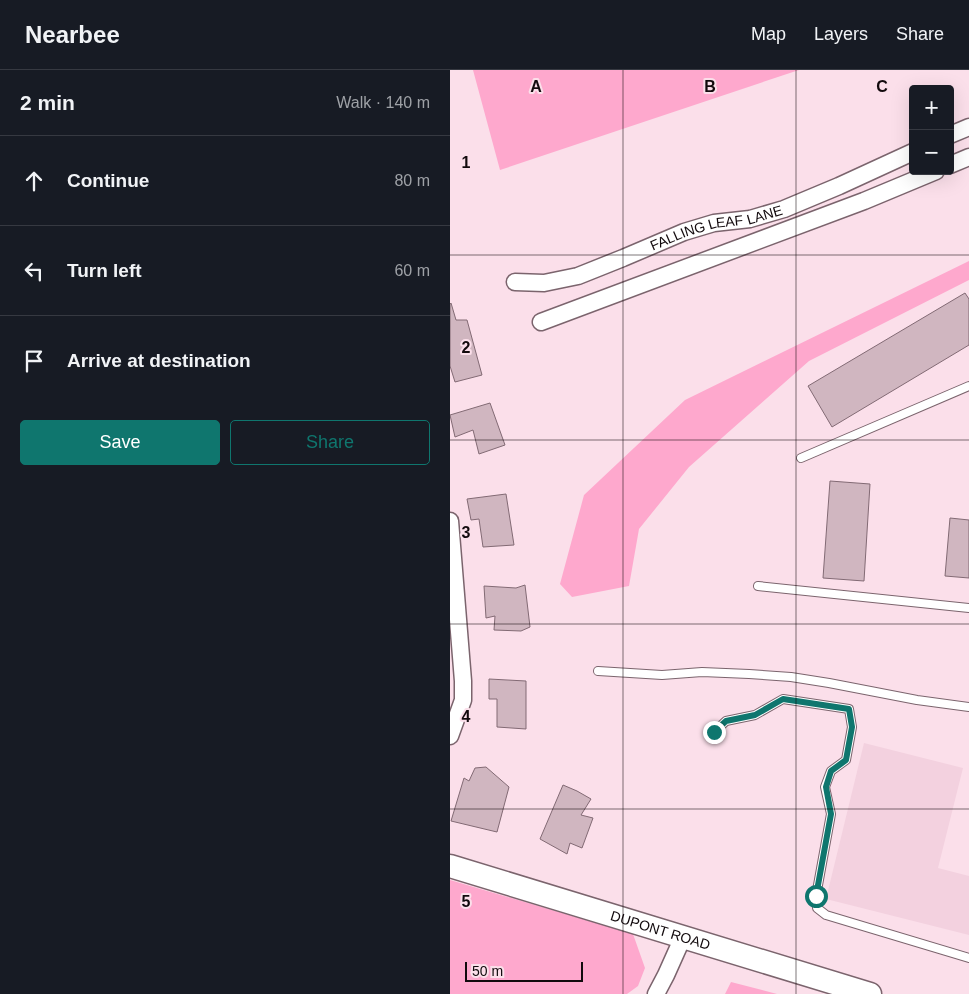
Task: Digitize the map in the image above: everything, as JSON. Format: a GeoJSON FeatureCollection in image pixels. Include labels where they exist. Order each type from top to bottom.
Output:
{"type":"FeatureCollection","features":[{"type":"Feature","properties":{"kind":"street"},"geometry":{"type":"LineString","coordinates":[[954,133],[969,127]]}},
{"type":"Feature","properties":{"kind":"street","name":"FALLING LEAF LANE"},"geometry":{"type":"LineString","coordinates":[[515,282],[544,284],[578,276],[684,232],[714,223],[750,219],[784,210],[909,154]]}},
{"type":"Feature","properties":{"kind":"street"},"geometry":{"type":"LineString","coordinates":[[954,164],[969,158]]}},
{"type":"Feature","properties":{"kind":"street"},"geometry":{"type":"LineString","coordinates":[[541,322],[864,201],[926,175]]}},
{"type":"Feature","properties":{"kind":"street"},"geometry":{"type":"LineString","coordinates":[[450,521],[464,680],[463,700],[450,736]]}},
{"type":"Feature","properties":{"kind":"street","name":"DUPONT ROAD"},"geometry":{"type":"LineString","coordinates":[[450,866],[870,994]]}},
{"type":"Feature","properties":{"kind":"street"},"geometry":{"type":"LineString","coordinates":[[656,994],[683,937]]}},
{"type":"Feature","properties":{"kind":"lane"},"geometry":{"type":"LineString","coordinates":[[801,458],[969,386]]}},
{"type":"Feature","properties":{"kind":"lane"},"geometry":{"type":"LineString","coordinates":[[758,586],[969,608]]}},
{"type":"Feature","properties":{"kind":"lane"},"geometry":{"type":"LineString","coordinates":[[598,671],[662,675],[702,672],[791,678],[969,707]]}},
{"type":"Feature","properties":{"kind":"lane"},"geometry":{"type":"LineString","coordinates":[[714,732],[726,721],[755,715],[783,699],[849,709],[852,727],[846,760],[831,771],[826,787],[831,814],[816,896],[817,908],[826,916],[969,958]]}},
{"type":"Feature","properties":{"kind":"shaded area"},"geometry":{"type":"Polygon","coordinates":[[[473,70],[799,70],[500,170],[473,70]]]}},
{"type":"Feature","properties":{"kind":"shaded area"},"geometry":{"type":"Polygon","coordinates":[[[969,261],[969,280],[809,361],[689,467],[639,529],[629,586],[572,597],[560,584],[584,495],[685,400],[969,261]]]}},
{"type":"Feature","properties":{"kind":"shaded area"},"geometry":{"type":"Polygon","coordinates":[[[864,743],[963,768],[938,868],[969,876],[969,935],[826,899],[864,743]]]}},
{"type":"Feature","properties":{"kind":"shaded area"},"geometry":{"type":"Polygon","coordinates":[[[450,880],[633,934],[645,968],[638,986],[627,994],[450,994],[450,880]]]}},
{"type":"Feature","properties":{"kind":"shaded area"},"geometry":{"type":"Polygon","coordinates":[[[731,982],[777,994],[725,994],[731,982]]]}},
{"type":"Feature","properties":{"kind":"building"},"geometry":{"type":"Polygon","coordinates":[[[965,293],[969,299],[969,345],[832,427],[808,386],[965,293]]]}},
{"type":"Feature","properties":{"kind":"building"},"geometry":{"type":"Polygon","coordinates":[[[451,303],[456,320],[467,320],[482,375],[455,382],[450,366],[451,303]]]}},
{"type":"Feature","properties":{"kind":"building"},"geometry":{"type":"Polygon","coordinates":[[[490,403],[505,445],[479,454],[473,430],[455,437],[450,415],[490,403]]]}},
{"type":"Feature","properties":{"kind":"building"},"geometry":{"type":"Polygon","coordinates":[[[830,481],[870,484],[864,581],[823,578],[830,481]]]}},
{"type":"Feature","properties":{"kind":"building"},"geometry":{"type":"Polygon","coordinates":[[[506,494],[514,545],[483,547],[479,519],[471,520],[467,499],[506,494]]]}},
{"type":"Feature","properties":{"kind":"building"},"geometry":{"type":"Polygon","coordinates":[[[950,518],[969,520],[969,578],[945,576],[950,518]]]}},
{"type":"Feature","properties":{"kind":"building"},"geometry":{"type":"Polygon","coordinates":[[[525,585],[530,627],[521,631],[494,630],[495,616],[486,618],[484,586],[516,588],[525,585]]]}},
{"type":"Feature","properties":{"kind":"building"},"geometry":{"type":"Polygon","coordinates":[[[489,679],[526,681],[526,729],[497,727],[497,699],[489,699],[489,679]]]}},
{"type":"Feature","properties":{"kind":"building"},"geometry":{"type":"Polygon","coordinates":[[[486,767],[509,787],[497,832],[451,821],[464,778],[469,781],[475,768],[486,767]]]}},
{"type":"Feature","properties":{"kind":"building"},"geometry":{"type":"Polygon","coordinates":[[[563,785],[591,799],[581,815],[593,818],[582,848],[570,843],[567,854],[540,839],[563,785]]]}},
{"type":"Feature","properties":{"kind":"route"},"geometry":{"type":"LineString","coordinates":[[714,732],[726,721],[755,715],[783,699],[849,709],[852,727],[846,760],[831,771],[826,787],[831,814],[816,896]]}}]}
